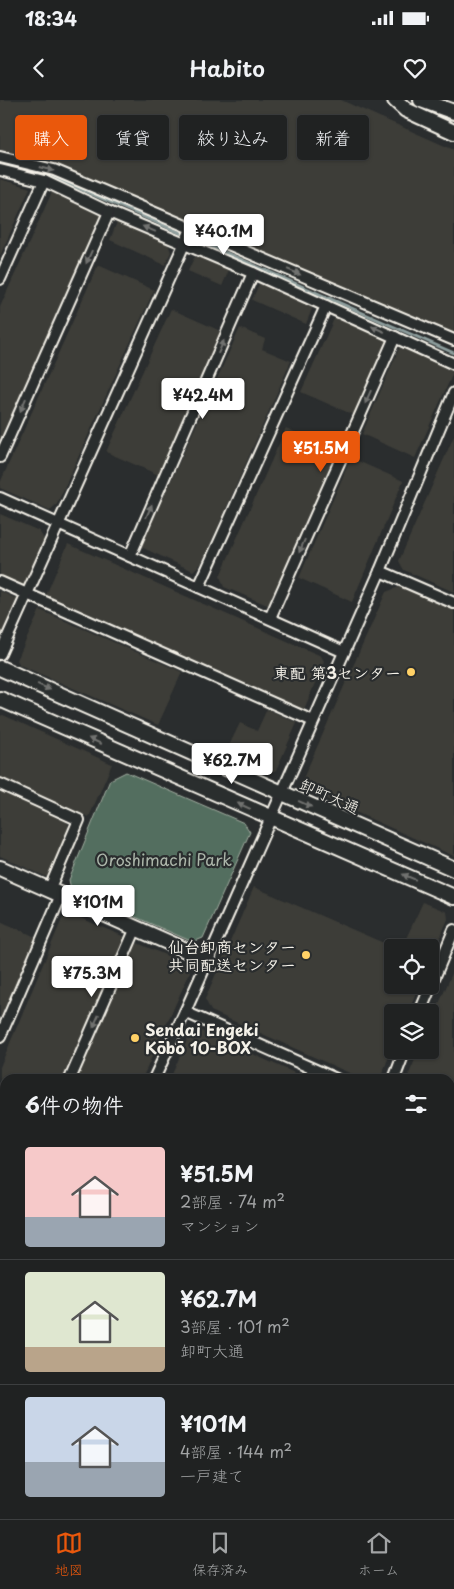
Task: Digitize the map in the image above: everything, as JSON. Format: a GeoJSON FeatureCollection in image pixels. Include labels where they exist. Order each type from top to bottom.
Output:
{"type":"FeatureCollection","features":[{"type":"Feature","properties":{"kind":"street"},"geometry":{"type":"LineString","coordinates":[[395,100],[406,110],[454,132]]}},
{"type":"Feature","properties":{"kind":"street"},"geometry":{"type":"LineString","coordinates":[[421,100],[454,112]]}},
{"type":"Feature","properties":{"kind":"street"},"geometry":{"type":"LineString","coordinates":[[0,157],[54,170],[454,340]]}},
{"type":"Feature","properties":{"kind":"street"},"geometry":{"type":"LineString","coordinates":[[0,170],[44,181],[109,212],[253,273],[454,364]]}},
{"type":"Feature","properties":{"kind":"street"},"geometry":{"type":"LineString","coordinates":[[0,279],[44,181]]}},
{"type":"Feature","properties":{"kind":"street"},"geometry":{"type":"LineString","coordinates":[[0,457],[109,212]]}},
{"type":"Feature","properties":{"kind":"street"},"geometry":{"type":"LineString","coordinates":[[0,654],[191,229]]}},
{"type":"Feature","properties":{"kind":"street"},"geometry":{"type":"LineString","coordinates":[[130,556],[253,273]]}},
{"type":"Feature","properties":{"kind":"street"},"geometry":{"type":"LineString","coordinates":[[200,587],[326,306]]}},
{"type":"Feature","properties":{"kind":"street"},"geometry":{"type":"LineString","coordinates":[[270,618],[394,337]]}},
{"type":"Feature","properties":{"kind":"street"},"geometry":{"type":"LineString","coordinates":[[156,1074],[380,571],[454,393]]}},
{"type":"Feature","properties":{"kind":"street"},"geometry":{"type":"LineString","coordinates":[[0,498],[344,652]]}},
{"type":"Feature","properties":{"kind":"street"},"geometry":{"type":"LineString","coordinates":[[380,571],[454,603]]}},
{"type":"Feature","properties":{"kind":"street"},"geometry":{"type":"LineString","coordinates":[[0,582],[313,720]]}},
{"type":"Feature","properties":{"kind":"street","name":"卸町大通"},"geometry":{"type":"LineString","coordinates":[[0,668],[454,869]]}},
{"type":"Feature","properties":{"kind":"street"},"geometry":{"type":"LineString","coordinates":[[0,699],[454,897]]}},
{"type":"Feature","properties":{"kind":"street"},"geometry":{"type":"LineString","coordinates":[[0,784],[79,820],[55,892],[0,1037]]}},
{"type":"Feature","properties":{"kind":"street"},"geometry":{"type":"LineString","coordinates":[[0,868],[208,960]]}},
{"type":"Feature","properties":{"kind":"street"},"geometry":{"type":"LineString","coordinates":[[72,1074],[136,928]]}},
{"type":"Feature","properties":{"kind":"street"},"geometry":{"type":"LineString","coordinates":[[423,1004],[454,930]]}},
{"type":"Feature","properties":{"kind":"street"},"geometry":{"type":"LineString","coordinates":[[185,1012],[325,1074]]}},
{"type":"Feature","properties":{"kind":"street"},"geometry":{"type":"LineString","coordinates":[[396,1074],[402,1059]]}},
{"type":"Feature","properties":{"kind":"shaded area"},"geometry":{"type":"Polygon","coordinates":[[[0,100],[341,100],[454,150],[454,337],[56,164],[39,160],[87,160],[87,115],[15,115],[15,154],[0,151],[0,100]]]}},
{"type":"Feature","properties":{"kind":"shaded area"},"geometry":{"type":"Polygon","coordinates":[[[0,179],[30,188],[0,256],[0,179]]]}},
{"type":"Feature","properties":{"kind":"shaded area"},"geometry":{"type":"Polygon","coordinates":[[[52,192],[105,215],[0,451],[0,307],[52,192]]]}},
{"type":"Feature","properties":{"kind":"shaded area"},"geometry":{"type":"Polygon","coordinates":[[[117,222],[168,244],[171,252],[165,265],[110,240],[117,222]]]}},
{"type":"Feature","properties":{"kind":"shaded area"},"geometry":{"type":"Polygon","coordinates":[[[198,256],[229,270],[222,286],[188,271],[194,258],[198,256]]]}},
{"type":"Feature","properties":{"kind":"shaded area"},"geometry":{"type":"Polygon","coordinates":[[[98,265],[154,290],[57,504],[50,510],[0,488],[0,483],[98,265]]]}},
{"type":"Feature","properties":{"kind":"shaded area"},"geometry":{"type":"Polygon","coordinates":[[[260,282],[310,304],[312,309],[306,324],[252,300],[260,282]]]}},
{"type":"Feature","properties":{"kind":"shaded area"},"geometry":{"type":"Polygon","coordinates":[[[171,309],[225,333],[161,476],[106,452],[171,309]]]}},
{"type":"Feature","properties":{"kind":"shaded area"},"geometry":{"type":"Polygon","coordinates":[[[339,317],[389,339],[356,416],[301,392],[334,319],[339,317]]]}},
{"type":"Feature","properties":{"kind":"shaded area"},"geometry":{"type":"Polygon","coordinates":[[[240,328],[265,339],[262,349],[291,361],[202,563],[193,571],[141,547],[240,328]]]}},
{"type":"Feature","properties":{"kind":"shaded area"},"geometry":{"type":"Polygon","coordinates":[[[401,344],[448,365],[453,373],[415,458],[362,434],[401,344]]]}},
{"type":"Feature","properties":{"kind":"shaded area"},"geometry":{"type":"Polygon","coordinates":[[[286,428],[340,452],[272,607],[224,587],[220,576],[286,428]]]}},
{"type":"Feature","properties":{"kind":"shaded area"},"geometry":{"type":"Polygon","coordinates":[[[454,436],[454,592],[404,570],[399,561],[454,436]]]}},
{"type":"Feature","properties":{"kind":"shaded area"},"geometry":{"type":"Polygon","coordinates":[[[351,458],[403,481],[352,602],[299,578],[351,458]]]}},
{"type":"Feature","properties":{"kind":"shaded area"},"geometry":{"type":"Polygon","coordinates":[[[0,514],[39,531],[44,539],[23,587],[0,577],[0,514]]]}},
{"type":"Feature","properties":{"kind":"shaded area"},"geometry":{"type":"Polygon","coordinates":[[[68,544],[321,656],[324,661],[303,712],[46,595],[68,544]]]}},
{"type":"Feature","properties":{"kind":"shaded area"},"geometry":{"type":"Polygon","coordinates":[[[401,586],[454,609],[454,856],[306,790],[301,783],[386,592],[401,586]]]}},
{"type":"Feature","properties":{"kind":"shaded area"},"geometry":{"type":"Polygon","coordinates":[[[0,591],[19,600],[0,645],[0,591]]]}},
{"type":"Feature","properties":{"kind":"shaded area"},"geometry":{"type":"Polygon","coordinates":[[[40,610],[182,672],[158,725],[20,665],[17,660],[40,610]]]}},
{"type":"Feature","properties":{"kind":"shaded area"},"geometry":{"type":"Polygon","coordinates":[[[267,709],[297,723],[276,770],[268,774],[225,754],[240,723],[257,731],[267,709]]]}},
{"type":"Feature","properties":{"kind":"shaded area"},"geometry":{"type":"Polygon","coordinates":[[[3,715],[112,764],[89,817],[0,778],[0,716],[3,715]]]}},
{"type":"Feature","properties":{"kind":"shaded area"},"geometry":{"type":"Polygon","coordinates":[[[0,790],[66,818],[70,831],[49,878],[0,856],[0,790]]]}},
{"type":"Feature","properties":{"kind":"shaded area"},"geometry":{"type":"Polygon","coordinates":[[[254,887],[384,943],[384,994],[416,994],[412,1004],[384,1004],[384,1059],[388,1059],[382,1074],[352,1074],[211,1011],[205,999],[254,887]]]}},
{"type":"Feature","properties":{"kind":"shaded area"},"geometry":{"type":"Polygon","coordinates":[[[423,902],[447,912],[448,919],[439,940],[406,939],[423,902]]]}},
{"type":"Feature","properties":{"kind":"shaded area"},"geometry":{"type":"Polygon","coordinates":[[[71,914],[127,938],[65,1074],[0,1074],[0,1067],[62,919],[71,914]]]}},
{"type":"Feature","properties":{"kind":"shaded area"},"geometry":{"type":"Polygon","coordinates":[[[0,921],[38,938],[0,1018],[0,921]]]}},
{"type":"Feature","properties":{"kind":"shaded area"},"geometry":{"type":"Polygon","coordinates":[[[135,942],[186,964],[190,972],[144,1074],[77,1074],[135,942]]]}},
{"type":"Feature","properties":{"kind":"shaded area"},"geometry":{"type":"Polygon","coordinates":[[[454,969],[454,1074],[409,1074],[415,1059],[439,1059],[439,1004],[454,969]]]}},
{"type":"Feature","properties":{"kind":"shaded area"},"geometry":{"type":"Polygon","coordinates":[[[199,1030],[297,1074],[172,1074],[189,1035],[199,1030]]]}},
{"type":"Feature","properties":{"kind":"green space","name":"Oroshimachi Park"},"geometry":{"type":"Polygon","coordinates":[[[126,772],[244,823],[250,832],[203,938],[193,942],[71,889],[69,880],[110,780],[126,772]]]}},
{"type":"Feature","properties":{"kind":"waterway"},"geometry":{"type":"LineString","coordinates":[[0,164],[53,177],[454,353]]}},
{"type":"Feature","properties":{"kind":"place","name":"東配 第3センター"},"geometry":{"type":"Point","coordinates":[411,672]}},
{"type":"Feature","properties":{"kind":"place","name":"仙台卸商センター 共同配送センター"},"geometry":{"type":"Point","coordinates":[306,955]}},
{"type":"Feature","properties":{"kind":"place","name":"Sendai Engeki Kōbō 10-BOX"},"geometry":{"type":"Point","coordinates":[135,1038]}}]}
